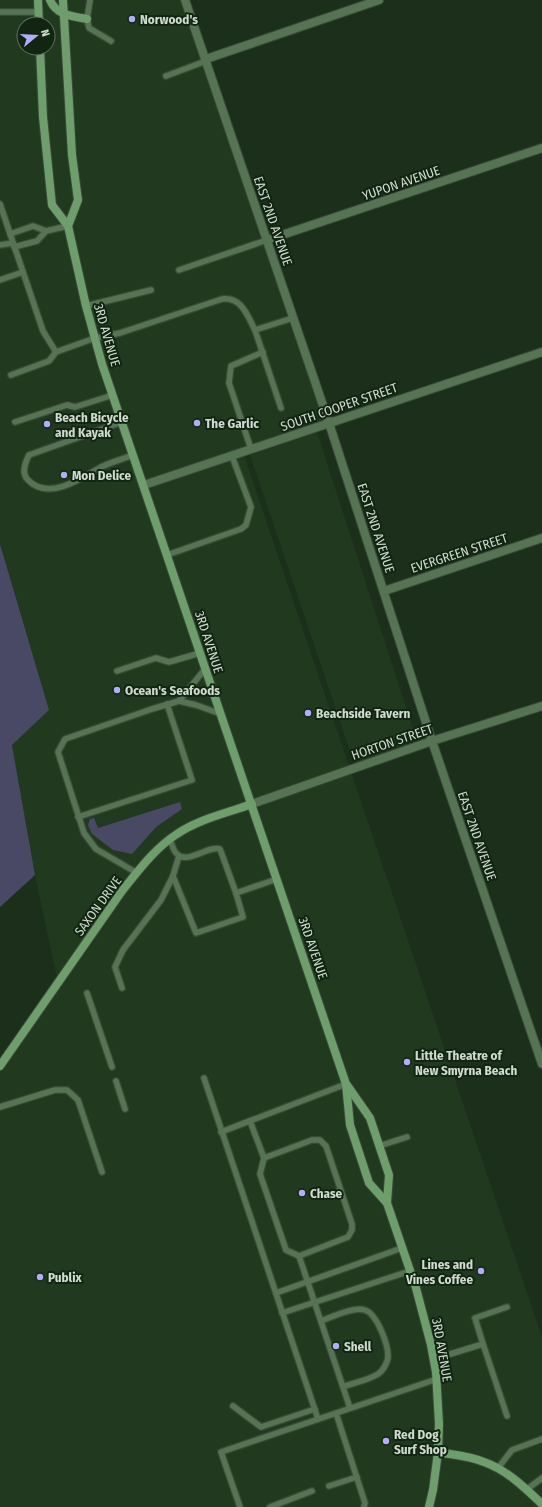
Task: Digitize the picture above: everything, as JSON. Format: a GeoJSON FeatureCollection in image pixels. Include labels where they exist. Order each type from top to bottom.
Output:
{"type":"FeatureCollection","features":[{"type":"Feature","properties":{"kind":"main road"},"geometry":{"type":"LineString","coordinates":[[38,0],[38,16]]}},
{"type":"Feature","properties":{"kind":"main road"},"geometry":{"type":"LineString","coordinates":[[50,0],[56,10],[64,14],[87,19]]}},
{"type":"Feature","properties":{"kind":"main road"},"geometry":{"type":"LineString","coordinates":[[64,0],[72,155],[78,200],[68,226]]}},
{"type":"Feature","properties":{"kind":"main road","name":"3RD AVENUE"},"geometry":{"type":"LineString","coordinates":[[40,56],[44,125],[52,205],[68,226],[86,306],[95,338],[133,456],[346,1084],[350,1125],[369,1183],[387,1203]]}},
{"type":"Feature","properties":{"kind":"main road","name":"SAXON DRIVE"},"geometry":{"type":"LineString","coordinates":[[0,1066],[122,891],[137,872],[170,839],[189,827],[252,804]]}},
{"type":"Feature","properties":{"kind":"main road","name":"3RD AVENUE"},"geometry":{"type":"LineString","coordinates":[[346,1084],[370,1118],[389,1175],[387,1203],[424,1317],[434,1359],[439,1424],[438,1452],[433,1490],[429,1507]]}},
{"type":"Feature","properties":{"kind":"main road"},"geometry":{"type":"LineString","coordinates":[[438,1452],[483,1461],[498,1468],[542,1504]]}},
{"type":"Feature","properties":{"kind":"street","name":"EAST 2ND AVENUE"},"geometry":{"type":"LineString","coordinates":[[185,0],[329,423],[432,741],[541,1059]]}},
{"type":"Feature","properties":{"kind":"street"},"geometry":{"type":"LineString","coordinates":[[206,60],[379,0]]}},
{"type":"Feature","properties":{"kind":"street","name":"YUPON AVENUE"},"geometry":{"type":"LineString","coordinates":[[267,240],[542,148]]}},
{"type":"Feature","properties":{"kind":"street","name":"SOUTH COOPER STREET"},"geometry":{"type":"LineString","coordinates":[[144,486],[542,352]]}},
{"type":"Feature","properties":{"kind":"street","name":"EVERGREEN STREET"},"geometry":{"type":"LineString","coordinates":[[384,591],[542,538]]}},
{"type":"Feature","properties":{"kind":"street","name":"HORTON STREET"},"geometry":{"type":"LineString","coordinates":[[252,804],[432,741],[542,706]]}},
{"type":"Feature","properties":{"kind":"lane"},"geometry":{"type":"LineString","coordinates":[[90,0],[87,19],[89,28],[111,41]]}},
{"type":"Feature","properties":{"kind":"lane"},"geometry":{"type":"LineString","coordinates":[[0,12],[38,12]]}},
{"type":"Feature","properties":{"kind":"lane"},"geometry":{"type":"LineString","coordinates":[[166,76],[206,60]]}},
{"type":"Feature","properties":{"kind":"lane"},"geometry":{"type":"LineString","coordinates":[[0,204],[43,332],[56,352]]}},
{"type":"Feature","properties":{"kind":"lane"},"geometry":{"type":"LineString","coordinates":[[10,234],[33,226],[46,231],[68,226]]}},
{"type":"Feature","properties":{"kind":"lane"},"geometry":{"type":"LineString","coordinates":[[0,245],[14,245],[37,241],[46,231]]}},
{"type":"Feature","properties":{"kind":"lane"},"geometry":{"type":"LineString","coordinates":[[179,270],[267,240]]}},
{"type":"Feature","properties":{"kind":"lane"},"geometry":{"type":"LineString","coordinates":[[0,280],[23,272]]}},
{"type":"Feature","properties":{"kind":"lane"},"geometry":{"type":"LineString","coordinates":[[86,306],[152,290]]}},
{"type":"Feature","properties":{"kind":"lane"},"geometry":{"type":"LineString","coordinates":[[11,375],[49,361],[56,352],[95,338],[120,333],[193,308],[230,298],[239,302],[255,330],[282,408]]}},
{"type":"Feature","properties":{"kind":"lane"},"geometry":{"type":"LineString","coordinates":[[255,330],[293,318]]}},
{"type":"Feature","properties":{"kind":"lane"},"geometry":{"type":"LineString","coordinates":[[251,449],[229,383],[231,366],[263,352]]}},
{"type":"Feature","properties":{"kind":"lane"},"geometry":{"type":"LineString","coordinates":[[14,422],[67,405],[75,407],[113,395]]}},
{"type":"Feature","properties":{"kind":"lane"},"geometry":{"type":"LineString","coordinates":[[122,422],[29,455],[24,465],[26,478],[32,485],[45,490],[62,487],[90,475],[102,467],[133,456]]}},
{"type":"Feature","properties":{"kind":"lane"},"geometry":{"type":"LineString","coordinates":[[167,555],[241,529],[246,525],[251,507],[232,456]]}},
{"type":"Feature","properties":{"kind":"lane"},"geometry":{"type":"LineString","coordinates":[[117,671],[156,658],[169,662],[200,653]]}},
{"type":"Feature","properties":{"kind":"lane"},"geometry":{"type":"LineString","coordinates":[[179,701],[205,669]]}},
{"type":"Feature","properties":{"kind":"lane"},"geometry":{"type":"LineString","coordinates":[[137,872],[96,849],[84,833],[58,752],[65,740],[179,701],[196,705],[221,714]]}},
{"type":"Feature","properties":{"kind":"lane"},"geometry":{"type":"LineString","coordinates":[[78,817],[192,780],[167,704]]}},
{"type":"Feature","properties":{"kind":"lane"},"geometry":{"type":"LineString","coordinates":[[170,839],[176,853],[179,856],[189,857],[215,848],[220,849],[243,917],[196,933],[174,876]]}},
{"type":"Feature","properties":{"kind":"lane"},"geometry":{"type":"LineString","coordinates":[[122,988],[115,967],[123,950],[161,900],[174,876],[179,856]]}},
{"type":"Feature","properties":{"kind":"lane"},"geometry":{"type":"LineString","coordinates":[[236,893],[277,879]]}},
{"type":"Feature","properties":{"kind":"lane"},"geometry":{"type":"LineString","coordinates":[[87,993],[112,1067]]}},
{"type":"Feature","properties":{"kind":"lane"},"geometry":{"type":"LineString","coordinates":[[204,1078],[318,1419]]}},
{"type":"Feature","properties":{"kind":"lane"},"geometry":{"type":"LineString","coordinates":[[116,1080],[125,1109]]}},
{"type":"Feature","properties":{"kind":"lane"},"geometry":{"type":"LineString","coordinates":[[221,1132],[346,1084]]}},
{"type":"Feature","properties":{"kind":"lane"},"geometry":{"type":"LineString","coordinates":[[0,1107],[55,1090],[67,1090],[78,1100],[102,1172]]}},
{"type":"Feature","properties":{"kind":"lane"},"geometry":{"type":"LineString","coordinates":[[250,1121],[264,1158],[260,1174],[286,1250],[298,1256],[350,1408]]}},
{"type":"Feature","properties":{"kind":"lane"},"geometry":{"type":"LineString","coordinates":[[379,1146],[407,1137]]}},
{"type":"Feature","properties":{"kind":"lane"},"geometry":{"type":"LineString","coordinates":[[264,1158],[312,1140],[320,1140],[326,1146],[352,1224],[352,1230],[348,1237],[298,1256]]}},
{"type":"Feature","properties":{"kind":"lane"},"geometry":{"type":"LineString","coordinates":[[276,1293],[402,1248]]}},
{"type":"Feature","properties":{"kind":"lane"},"geometry":{"type":"LineString","coordinates":[[282,1313],[410,1271]]}},
{"type":"Feature","properties":{"kind":"lane"},"geometry":{"type":"LineString","coordinates":[[507,1307],[475,1318],[507,1416]]}},
{"type":"Feature","properties":{"kind":"lane"},"geometry":{"type":"LineString","coordinates":[[321,1321],[357,1308],[366,1310],[374,1316],[380,1326],[388,1355],[385,1366],[378,1374],[342,1387]]}},
{"type":"Feature","properties":{"kind":"lane"},"geometry":{"type":"LineString","coordinates":[[434,1359],[483,1344]]}},
{"type":"Feature","properties":{"kind":"lane"},"geometry":{"type":"LineString","coordinates":[[240,1507],[221,1452],[436,1379]]}},
{"type":"Feature","properties":{"kind":"lane"},"geometry":{"type":"LineString","coordinates":[[233,1406],[261,1427],[315,1409]]}},
{"type":"Feature","properties":{"kind":"lane"},"geometry":{"type":"LineString","coordinates":[[336,1413],[365,1503],[364,1507]]}},
{"type":"Feature","properties":{"kind":"lane"},"geometry":{"type":"LineString","coordinates":[[498,1468],[512,1450],[542,1439]]}},
{"type":"Feature","properties":{"kind":"lane"},"geometry":{"type":"LineString","coordinates":[[329,1486],[357,1477]]}},
{"type":"Feature","properties":{"kind":"lane"},"geometry":{"type":"LineString","coordinates":[[526,1490],[542,1478]]}},
{"type":"Feature","properties":{"kind":"lane"},"geometry":{"type":"LineString","coordinates":[[270,1507],[312,1491]]}},
{"type":"Feature","properties":{"kind":"shaded area"},"geometry":{"type":"Polygon","coordinates":[[[0,0],[185,0],[329,423],[243,452],[542,1337],[542,1507],[0,1507],[0,1066],[58,983],[35,875],[12,745],[49,710],[0,544],[0,0]]]}},
{"type":"Feature","properties":{"kind":"shaded area"},"geometry":{"type":"Polygon","coordinates":[[[317,432],[417,741],[354,763],[250,455],[317,432]]]}},
{"type":"Feature","properties":{"kind":"shaded area"},"geometry":{"type":"Polygon","coordinates":[[[0,544],[49,710],[12,745],[35,875],[0,907],[0,544]]]}},
{"type":"Feature","properties":{"kind":"shaded area"},"geometry":{"type":"Polygon","coordinates":[[[180,802],[182,809],[156,827],[132,854],[113,850],[92,834],[88,825],[90,819],[94,818],[98,828],[180,802]]]}},
{"type":"Feature","properties":{"kind":"place","name":"Norwood's"},"geometry":{"type":"Point","coordinates":[132,19]}},
{"type":"Feature","properties":{"kind":"place","name":"The Garlic"},"geometry":{"type":"Point","coordinates":[197,423]}},
{"type":"Feature","properties":{"kind":"place","name":"Beach Bicycle and Kayak"},"geometry":{"type":"Point","coordinates":[47,424]}},
{"type":"Feature","properties":{"kind":"place","name":"Mon Delice"},"geometry":{"type":"Point","coordinates":[64,475]}},
{"type":"Feature","properties":{"kind":"place","name":"Ocean's Seafoods"},"geometry":{"type":"Point","coordinates":[117,690]}},
{"type":"Feature","properties":{"kind":"place","name":"Beachside Tavern"},"geometry":{"type":"Point","coordinates":[308,713]}},
{"type":"Feature","properties":{"kind":"place","name":"Little Theatre of New Smyrna Beach"},"geometry":{"type":"Point","coordinates":[407,1062]}},
{"type":"Feature","properties":{"kind":"place","name":"Chase"},"geometry":{"type":"Point","coordinates":[302,1193]}},
{"type":"Feature","properties":{"kind":"place","name":"Lines and Vines Coffee"},"geometry":{"type":"Point","coordinates":[481,1271]}},
{"type":"Feature","properties":{"kind":"place","name":"Publix"},"geometry":{"type":"Point","coordinates":[40,1277]}},
{"type":"Feature","properties":{"kind":"place","name":"Shell"},"geometry":{"type":"Point","coordinates":[336,1346]}},
{"type":"Feature","properties":{"kind":"place","name":"Red Dog Surf Shop"},"geometry":{"type":"Point","coordinates":[386,1441]}}]}
